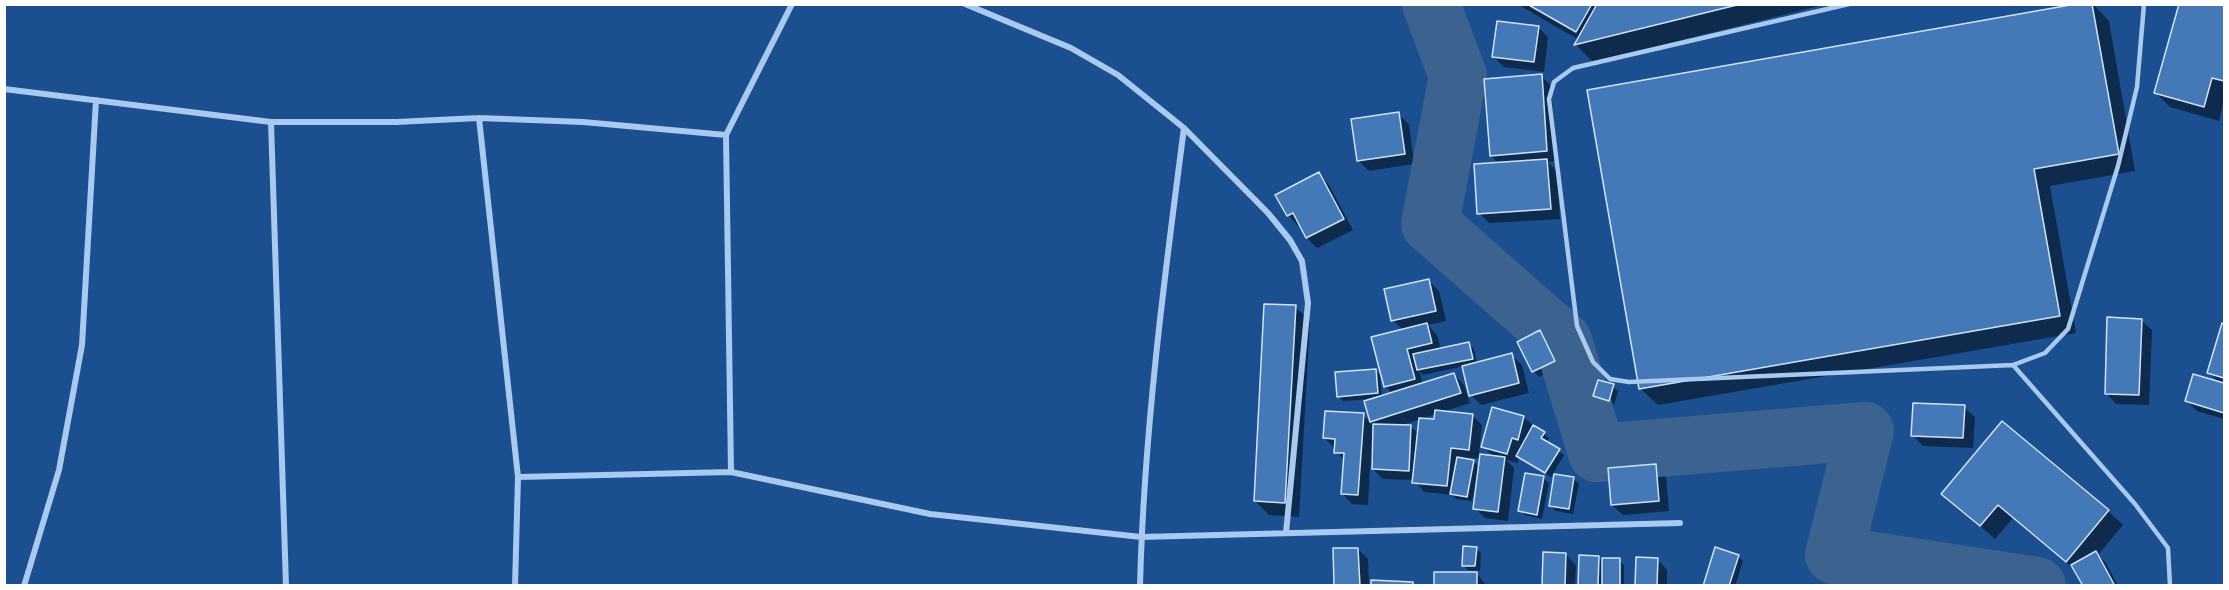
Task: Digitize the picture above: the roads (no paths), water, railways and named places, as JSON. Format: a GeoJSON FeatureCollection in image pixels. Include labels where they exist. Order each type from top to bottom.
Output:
{"type":"FeatureCollection","features":[{"type":"Feature","properties":{"kind":"street"},"geometry":{"type":"LineString","coordinates":[[731,472],[726,135],[792,4]]}},
{"type":"Feature","properties":{"kind":"street"},"geometry":{"type":"LineString","coordinates":[[965,4],[1071,48],[1118,75],[1184,128],[1268,213],[1290,240],[1302,261],[1308,303],[1286,533]]}},
{"type":"Feature","properties":{"kind":"street"},"geometry":{"type":"LineString","coordinates":[[4,89],[271,122],[396,122],[479,118],[583,122],[726,135]]}},
{"type":"Feature","properties":{"kind":"street"},"geometry":{"type":"LineString","coordinates":[[24,585],[59,470],[82,345],[96,100]]}},
{"type":"Feature","properties":{"kind":"street"},"geometry":{"type":"LineString","coordinates":[[479,118],[518,477],[515,585]]}},
{"type":"Feature","properties":{"kind":"street"},"geometry":{"type":"LineString","coordinates":[[271,122],[286,585]]}},
{"type":"Feature","properties":{"kind":"street"},"geometry":{"type":"LineString","coordinates":[[1140,585],[1141,537],[1158,324],[1184,128]]}},
{"type":"Feature","properties":{"kind":"street"},"geometry":{"type":"LineString","coordinates":[[518,477],[731,472],[930,514],[1141,537],[1680,523]]}},
{"type":"Feature","properties":{"kind":"lane"},"geometry":{"type":"LineString","coordinates":[[1849,4],[1573,68],[1554,82],[1549,99],[1576,326],[1593,362],[1610,379],[1629,382],[2013,365],[2045,353],[2068,329],[2121,155],[2137,87],[2144,4]]}},
{"type":"Feature","properties":{"kind":"lane"},"geometry":{"type":"LineString","coordinates":[[2013,365],[2135,504],[2168,548],[2170,585]]}},
{"type":"Feature","properties":{"kind":"waterway"},"geometry":{"type":"LineString","coordinates":[[1431,4],[1458,76],[1430,224],[1563,341],[1597,453],[1865,431],[1834,555],[2037,586]]}}]}
